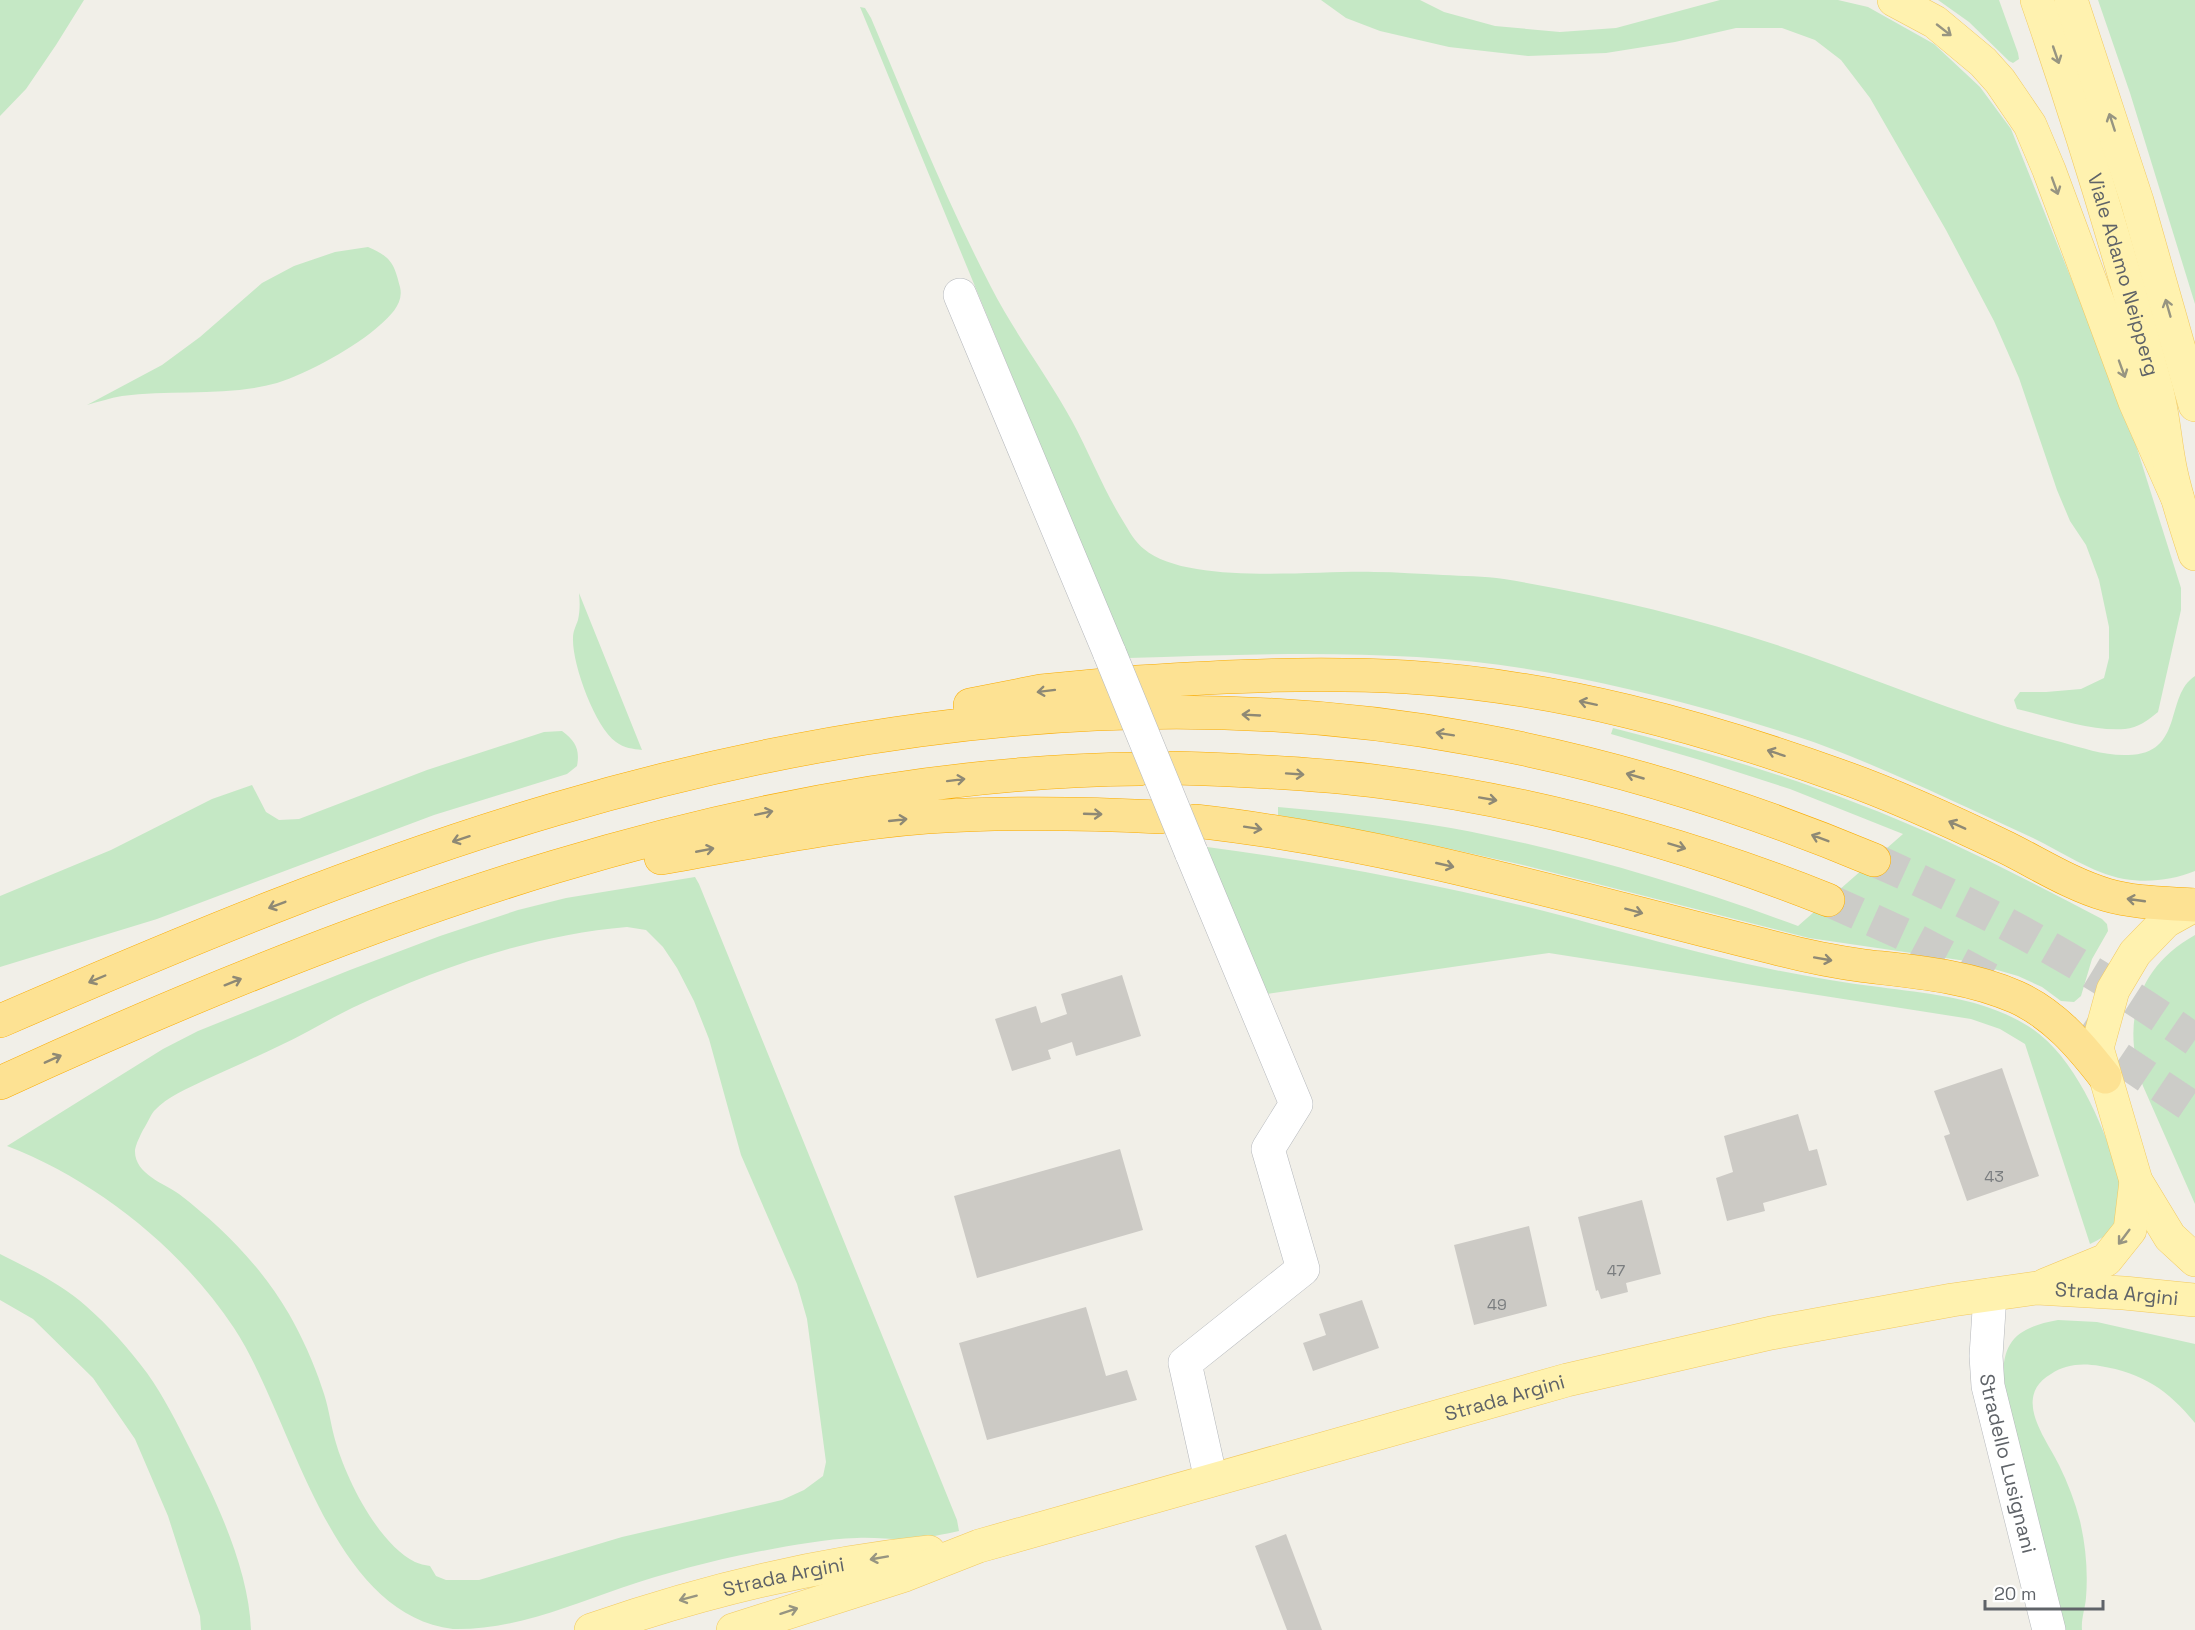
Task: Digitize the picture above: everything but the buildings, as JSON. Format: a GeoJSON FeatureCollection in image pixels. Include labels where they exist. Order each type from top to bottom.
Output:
{"type":"FeatureCollection","features":[{"type":"Feature","properties":{"kind":"highway"},"geometry":{"type":"LineString","coordinates":[[0,1021],[236,921],[442,845],[634,787],[797,750],[991,700],[1041,691],[1107,670]]}},
{"type":"Feature","properties":{"kind":"highway"},"geometry":{"type":"LineString","coordinates":[[1137,682],[1295,675],[1408,677],[1492,686],[1588,703],[1676,723],[1745,743],[1851,780],[1959,826],[2107,895],[2195,905]]}},
{"type":"Feature","properties":{"kind":"highway"},"geometry":{"type":"LineString","coordinates":[[797,750],[933,728],[1097,713],[1214,713],[1348,722],[1471,738],[1626,774],[1738,808],[1874,860]]}},
{"type":"Feature","properties":{"kind":"highway"},"geometry":{"type":"LineString","coordinates":[[1173,768],[1340,777],[1507,802],[1589,821],[1685,848],[1828,900]]}},
{"type":"Feature","properties":{"kind":"highway"},"geometry":{"type":"LineString","coordinates":[[0,1083],[228,984],[350,937],[442,904],[596,855],[722,822],[832,799],[920,785],[1002,775],[1139,769]]}},
{"type":"Feature","properties":{"kind":"highway"},"geometry":{"type":"LineString","coordinates":[[442,904],[482,892],[564,875],[771,838],[875,823],[927,817],[1018,813],[1160,818]]}},
{"type":"Feature","properties":{"kind":"highway"},"geometry":{"type":"LineString","coordinates":[[1193,836],[1329,841],[1428,861],[1554,891],[1815,957],[1964,979],[2019,998],[2048,1016],[2073,1038],[2105,1077]]}},
{"type":"Feature","properties":{"kind":"main road"},"geometry":{"type":"LineString","coordinates":[[1894,0],[1935,22],[1983,62],[2000,81],[2030,125],[2049,170],[2134,402],[2177,497]]}},
{"type":"Feature","properties":{"kind":"main road","name":"Viale Adamo Neipperg"},"geometry":{"type":"LineString","coordinates":[[2037,0],[2090,160],[2124,273],[2159,400],[2168,459],[2177,497],[2195,555]]}},
{"type":"Feature","properties":{"kind":"main road","name":"Viale Adamo Neipperg"},"geometry":{"type":"LineString","coordinates":[[2071,0],[2137,201],[2195,405]]}},
{"type":"Feature","properties":{"kind":"main road","name":"Strada Argini"},"geometry":{"type":"LineString","coordinates":[[2195,905],[2166,921],[2135,953],[2113,990],[2097,1048],[2136,1181],[2170,1238],[2195,1260]]}},
{"type":"Feature","properties":{"kind":"main road","name":"Strada Argini"},"geometry":{"type":"LineString","coordinates":[[2037,1288],[2106,1260],[2130,1230],[2136,1181]]}},
{"type":"Feature","properties":{"kind":"main road","name":"Strada Argini"},"geometry":{"type":"LineString","coordinates":[[733,1630],[905,1575],[979,1546],[1567,1380],[1690,1350],[1781,1331],[2037,1288],[2195,1300]]}},
{"type":"Feature","properties":{"kind":"main road","name":"Strada Argini"},"geometry":{"type":"LineString","coordinates":[[591,1630],[681,1600],[776,1577],[891,1556],[979,1546]]}},
{"type":"Feature","properties":{"kind":"street"},"geometry":{"type":"LineString","coordinates":[[960,295],[1107,670],[1193,836],[1296,1104],[1269,1149],[1303,1269],[1185,1363],[1211,1480]]}},
{"type":"Feature","properties":{"kind":"street","name":"Stradello Lusignani"},"geometry":{"type":"LineString","coordinates":[[1990,1295],[1986,1356],[1988,1386],[2049,1630]]}},
{"type":"Feature","properties":{"kind":"green space"},"geometry":{"type":"Polygon","coordinates":[[[0,0],[84,0],[26,89],[0,116],[0,0]]]}},
{"type":"Feature","properties":{"kind":"green space"},"geometry":{"type":"Polygon","coordinates":[[[1321,0],[1420,0],[1444,12],[1495,26],[1560,32],[1616,28],[1720,0],[1838,0],[1868,7],[1934,44],[1980,87],[2011,129],[2128,420],[2181,588],[2181,610],[2158,712],[2147,721],[2134,727],[2112,729],[2085,726],[2017,709],[2014,700],[2020,692],[2081,689],[2104,678],[2109,658],[2109,627],[2099,580],[2086,545],[2070,521],[2057,490],[2019,378],[1994,321],[1946,230],[1870,98],[1841,60],[1815,40],[1782,28],[1736,28],[1675,42],[1606,53],[1528,56],[1449,47],[1380,31],[1346,18],[1321,0]]]}},
{"type":"Feature","properties":{"kind":"green space"},"geometry":{"type":"Polygon","coordinates":[[[1938,0],[1999,0],[2019,59],[2013,63],[2009,61],[1969,22],[1938,0]]]}},
{"type":"Feature","properties":{"kind":"green space"},"geometry":{"type":"Polygon","coordinates":[[[2098,0],[2195,0],[2195,304],[2130,93],[2098,0]]]}},
{"type":"Feature","properties":{"kind":"green space"},"geometry":{"type":"Polygon","coordinates":[[[860,7],[865,8],[871,18],[943,187],[991,287],[1072,421],[1116,509],[1132,536],[1144,549],[1164,561],[1190,568],[1221,572],[1287,574],[1383,572],[1481,577],[1581,593],[1657,610],[1769,642],[1996,723],[2111,754],[2128,755],[2146,752],[2158,745],[2166,735],[2179,697],[2195,676],[2195,871],[2178,877],[2151,881],[2112,876],[1919,786],[1821,745],[1695,706],[1577,678],[1457,660],[1381,655],[1272,654],[1128,658],[860,7]]]}},
{"type":"Feature","properties":{"kind":"green space"},"geometry":{"type":"Polygon","coordinates":[[[368,247],[382,254],[393,266],[400,287],[400,298],[392,313],[380,325],[358,342],[331,358],[289,379],[258,387],[239,390],[141,394],[87,405],[162,365],[200,337],[262,283],[294,266],[335,252],[368,247]]]}},
{"type":"Feature","properties":{"kind":"green space"},"geometry":{"type":"Polygon","coordinates":[[[579,593],[642,750],[622,746],[608,734],[586,694],[576,663],[573,635],[578,620],[579,593]]]}},
{"type":"Feature","properties":{"kind":"green space"},"geometry":{"type":"Polygon","coordinates":[[[1613,728],[1736,762],[1796,781],[1888,815],[2011,872],[2102,919],[2107,924],[2108,931],[2092,959],[2081,996],[2074,1002],[2061,1001],[2042,987],[2018,976],[1966,961],[1809,938],[1523,865],[1401,838],[1278,815],[1278,807],[1321,811],[1408,821],[1495,837],[1669,882],[1798,926],[1903,834],[1790,789],[1611,734],[1613,728]]]}},
{"type":"Feature","properties":{"kind":"green space"},"geometry":{"type":"Polygon","coordinates":[[[562,731],[574,742],[578,755],[577,766],[567,774],[434,815],[157,919],[0,967],[0,896],[111,850],[212,799],[252,785],[266,812],[279,820],[299,819],[427,770],[544,732],[562,731]]]}},
{"type":"Feature","properties":{"kind":"green space"},"geometry":{"type":"Polygon","coordinates":[[[1207,847],[1292,859],[1418,882],[1544,911],[1746,964],[1827,980],[1937,995],[1993,1009],[2028,1026],[2044,1038],[2059,1053],[2083,1090],[2103,1130],[2119,1175],[2120,1199],[2115,1222],[2108,1233],[2090,1244],[2025,1044],[2000,1029],[1971,1019],[1549,953],[1266,994],[1207,847]]]}},
{"type":"Feature","properties":{"kind":"green space"},"geometry":{"type":"Polygon","coordinates":[[[695,877],[957,1520],[959,1531],[912,1539],[832,1540],[739,1556],[671,1572],[559,1610],[497,1626],[453,1629],[410,1615],[374,1588],[344,1551],[319,1506],[255,1366],[234,1328],[189,1271],[162,1244],[104,1197],[40,1160],[7,1146],[163,1049],[198,1031],[440,936],[518,910],[566,898],[695,877]],[[627,927],[556,937],[452,967],[385,993],[172,1097],[154,1111],[136,1145],[136,1158],[145,1172],[179,1194],[211,1220],[240,1249],[278,1296],[311,1360],[324,1394],[339,1452],[364,1506],[375,1524],[401,1553],[415,1562],[430,1566],[436,1576],[446,1580],[479,1580],[622,1537],[782,1500],[804,1490],[823,1476],[826,1462],[807,1319],[797,1284],[741,1155],[709,1039],[694,1001],[663,947],[646,930],[627,927]]]}},
{"type":"Feature","properties":{"kind":"green space"},"geometry":{"type":"Polygon","coordinates":[[[2195,935],[2195,1204],[2143,1086],[2136,1063],[2134,1020],[2147,981],[2159,964],[2175,948],[2195,935]]]}},
{"type":"Feature","properties":{"kind":"green space"},"geometry":{"type":"Polygon","coordinates":[[[0,1254],[55,1283],[86,1306],[118,1338],[153,1382],[170,1410],[221,1514],[238,1560],[249,1607],[251,1630],[201,1630],[200,1616],[168,1516],[135,1439],[93,1378],[33,1319],[0,1300],[0,1254]]]}},
{"type":"Feature","properties":{"kind":"green space"},"geometry":{"type":"Polygon","coordinates":[[[2058,1320],[2097,1322],[2195,1344],[2195,1423],[2175,1401],[2154,1385],[2129,1373],[2100,1366],[2081,1365],[2062,1368],[2040,1383],[2034,1394],[2035,1418],[2068,1486],[2082,1531],[2087,1579],[2082,1630],[2065,1630],[2004,1390],[2004,1361],[2012,1341],[2030,1328],[2058,1320]]]}},
{"type":"Feature","properties":{"kind":"tunnel"},"geometry":{"type":"LineString","coordinates":[[1874,860],[1958,899],[2039,942],[2118,989],[2195,1040]]}},
{"type":"Feature","properties":{"kind":"tunnel"},"geometry":{"type":"LineString","coordinates":[[1828,900],[1910,937],[2001,985]]}},
{"type":"Feature","properties":{"kind":"tunnel"},"geometry":{"type":"LineString","coordinates":[[2079,1031],[2195,1109]]}}]}
